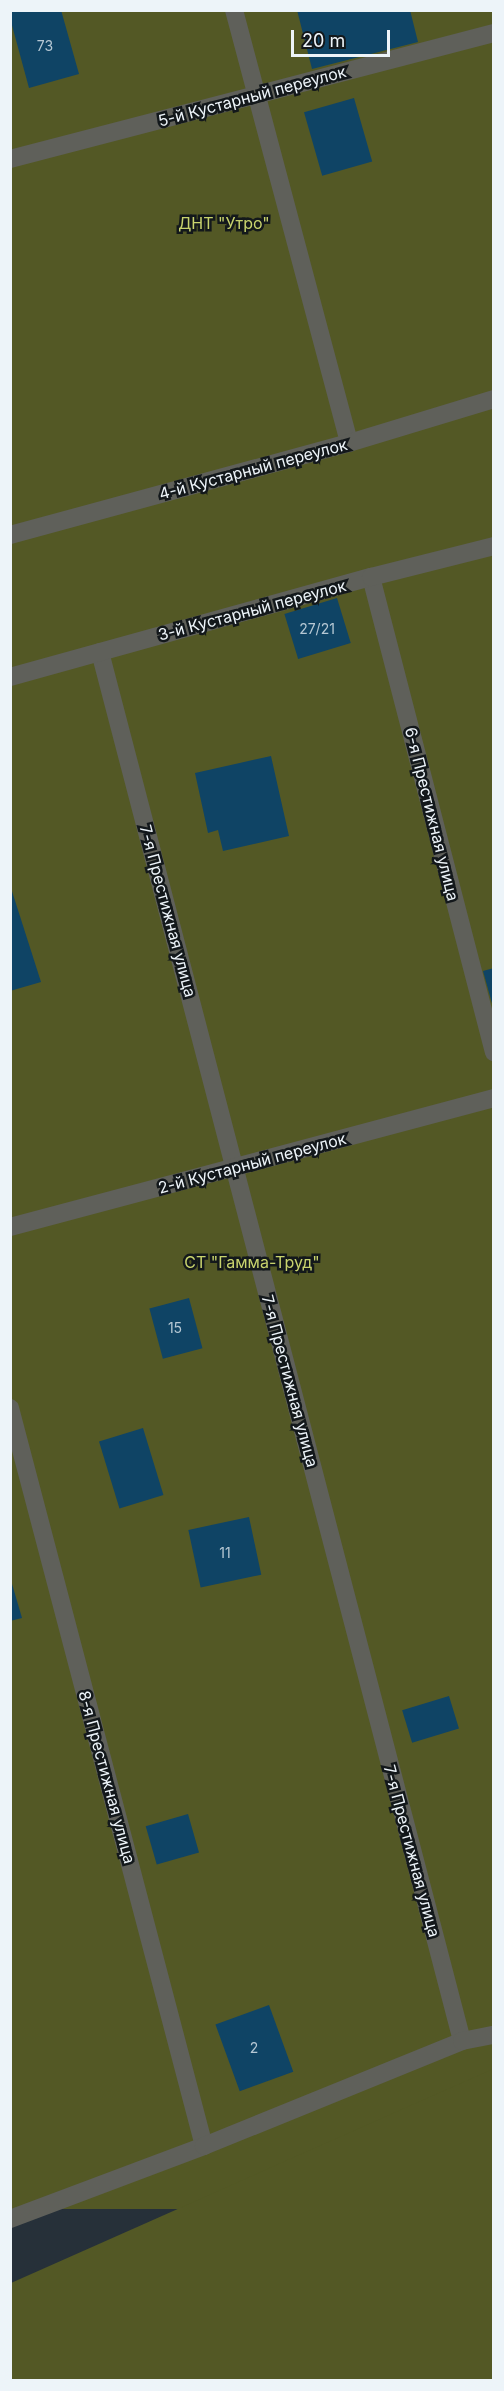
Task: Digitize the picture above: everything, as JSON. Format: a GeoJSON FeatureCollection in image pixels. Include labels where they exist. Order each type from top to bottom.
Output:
{"type":"FeatureCollection","features":[{"type":"Feature","properties":{"kind":"street"},"geometry":{"type":"LineString","coordinates":[[234,10],[349,443]]}},
{"type":"Feature","properties":{"kind":"street","name":"5-й Кустарный переулок"},"geometry":{"type":"LineString","coordinates":[[10,159],[494,33]]}},
{"type":"Feature","properties":{"kind":"street","name":"4-й Кустарный переулок"},"geometry":{"type":"LineString","coordinates":[[10,535],[349,443],[494,399]]}},
{"type":"Feature","properties":{"kind":"street","name":"3-й Кустарный переулок"},"geometry":{"type":"LineString","coordinates":[[10,677],[371,577],[494,546]]}},
{"type":"Feature","properties":{"kind":"street","name":"6-я Престижная улица"},"geometry":{"type":"LineString","coordinates":[[371,577],[494,1052]]}},
{"type":"Feature","properties":{"kind":"street","name":"7-я Престижная улица"},"geometry":{"type":"LineString","coordinates":[[100,652],[462,2041]]}},
{"type":"Feature","properties":{"kind":"street","name":"2-й Кустарный переулок"},"geometry":{"type":"LineString","coordinates":[[10,1227],[494,1098]]}},
{"type":"Feature","properties":{"kind":"street","name":"8-я Престижная улица"},"geometry":{"type":"LineString","coordinates":[[10,1408],[204,2146]]}},
{"type":"Feature","properties":{"kind":"street"},"geometry":{"type":"LineString","coordinates":[[10,2219],[204,2146],[462,2041],[494,2035]]}},
{"type":"Feature","properties":{"kind":"green space","name":"СТ \"Гамма-Труд\""},"geometry":{"type":"Polygon","coordinates":[[[11,11],[493,11],[493,2209],[11,2209],[11,11]]]}},
{"type":"Feature","properties":{"kind":"green space"},"geometry":{"type":"Polygon","coordinates":[[[493,2069],[493,2380],[11,2380],[11,2283],[493,2069]]]}},
{"type":"Feature","properties":{"kind":"building"},"geometry":{"type":"Polygon","coordinates":[[[61,10],[79,74],[29,88],[10,18],[10,12],[61,10]]]}},
{"type":"Feature","properties":{"kind":"building"},"geometry":{"type":"Polygon","coordinates":[[[297,10],[410,10],[418,42],[312,69],[297,10]]]}},
{"type":"Feature","properties":{"kind":"building"},"geometry":{"type":"Polygon","coordinates":[[[354,98],[372,161],[322,176],[304,112],[354,98]]]}},
{"type":"Feature","properties":{"kind":"building"},"geometry":{"type":"Polygon","coordinates":[[[337,598],[351,643],[298,659],[284,614],[337,598]]]}},
{"type":"Feature","properties":{"kind":"building"},"geometry":{"type":"Polygon","coordinates":[[[271,756],[289,836],[223,851],[218,830],[208,833],[195,773],[271,756]]]}},
{"type":"Feature","properties":{"kind":"building"},"geometry":{"type":"Polygon","coordinates":[[[10,885],[41,982],[10,991],[10,885]]]}},
{"type":"Feature","properties":{"kind":"building"},"geometry":{"type":"Polygon","coordinates":[[[494,968],[494,1007],[493,1007],[483,971],[494,968]]]}},
{"type":"Feature","properties":{"kind":"building"},"geometry":{"type":"Polygon","coordinates":[[[189,1298],[202,1348],[163,1359],[149,1309],[189,1298]]]}},
{"type":"Feature","properties":{"kind":"building"},"geometry":{"type":"Polygon","coordinates":[[[143,1428],[163,1495],[119,1508],[99,1441],[143,1428]]]}},
{"type":"Feature","properties":{"kind":"building"},"geometry":{"type":"Polygon","coordinates":[[[249,1517],[261,1575],[201,1588],[188,1530],[249,1517]]]}},
{"type":"Feature","properties":{"kind":"building"},"geometry":{"type":"Polygon","coordinates":[[[10,1577],[22,1618],[10,1621],[10,1577]]]}},
{"type":"Feature","properties":{"kind":"building"},"geometry":{"type":"Polygon","coordinates":[[[449,1696],[459,1729],[412,1743],[402,1710],[449,1696]]]}},
{"type":"Feature","properties":{"kind":"building"},"geometry":{"type":"Polygon","coordinates":[[[188,1814],[199,1852],[157,1865],[146,1826],[188,1814]]]}},
{"type":"Feature","properties":{"kind":"building"},"geometry":{"type":"Polygon","coordinates":[[[269,2005],[293,2072],[240,2091],[215,2024],[269,2005]]]}},
{"type":"Feature","properties":{"kind":"park label","name":"ДНТ \"Утро\""},"geometry":{"type":"Point","coordinates":[224,223]}}]}
